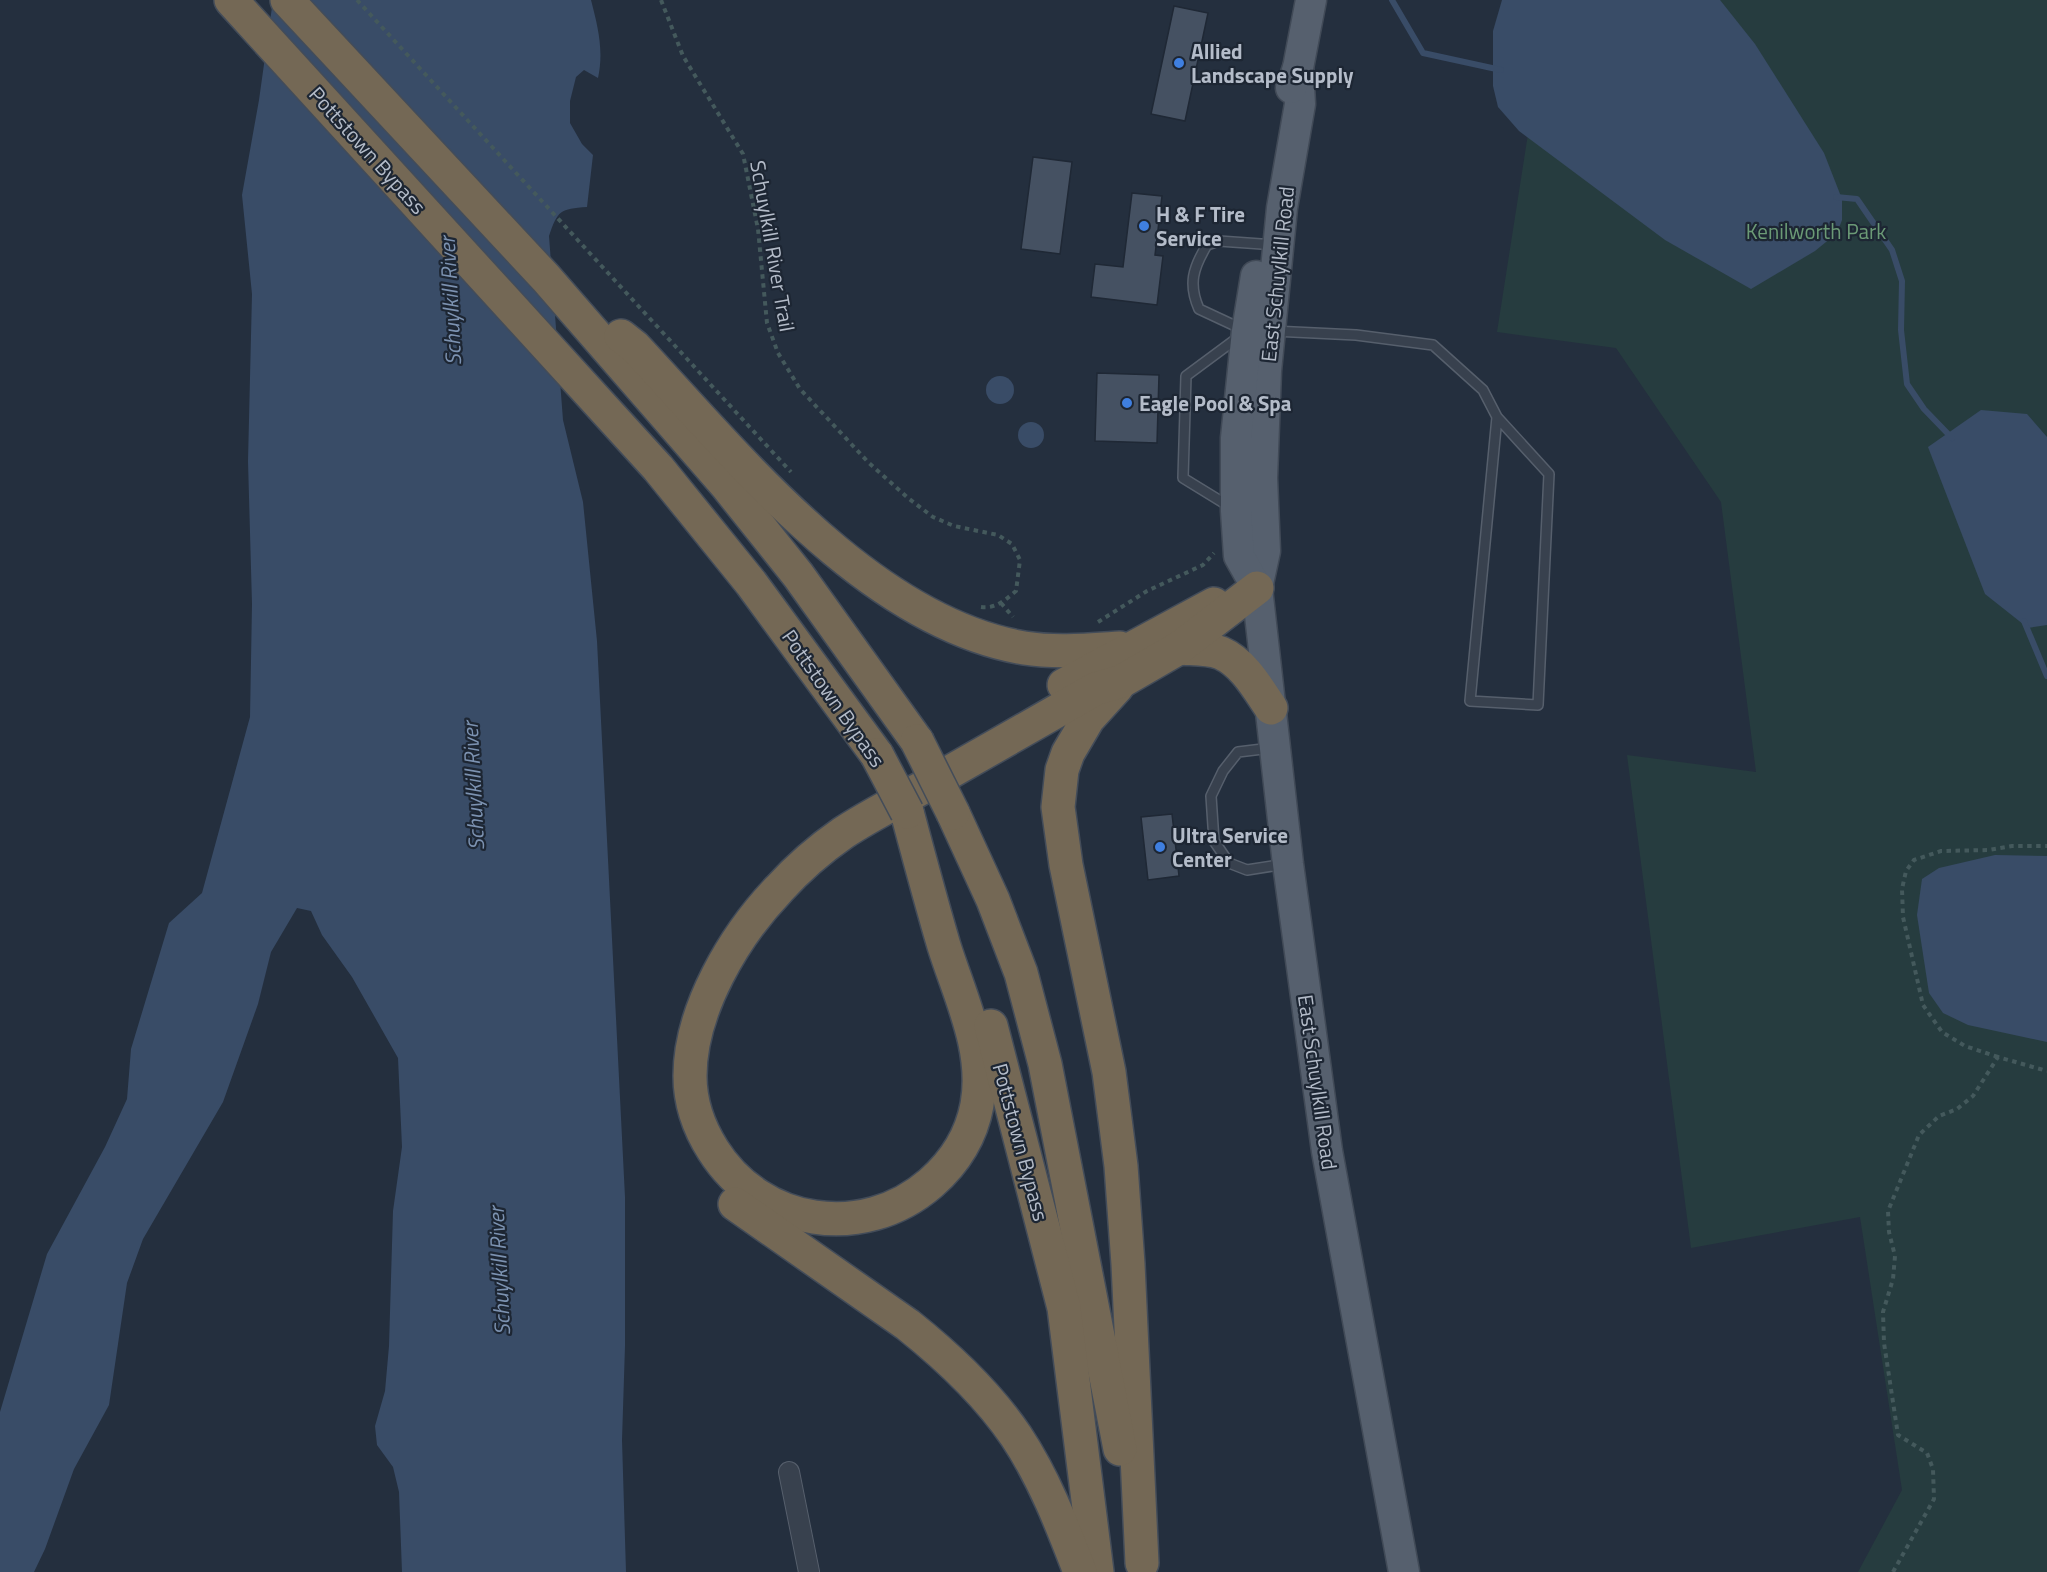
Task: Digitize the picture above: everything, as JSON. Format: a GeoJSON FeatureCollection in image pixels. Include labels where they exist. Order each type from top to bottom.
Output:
{"type":"FeatureCollection","features":[{"type":"Feature","properties":{"kind":"highway","name":"Pottstown Bypass"},"geometry":{"type":"LineString","coordinates":[[231,0],[658,468],[752,583],[877,755],[907,813],[954,919],[990,1022],[1064,1308],[1097,1572]]}},
{"type":"Feature","properties":{"kind":"highway","name":"Pottstown Bypass"},"geometry":{"type":"LineString","coordinates":[[287,0],[546,278],[727,486],[798,575],[917,741],[993,900],[1021,973],[1045,1064],[1143,1568]]}},
{"type":"Feature","properties":{"kind":"highway"},"geometry":{"type":"LineString","coordinates":[[546,278],[634,347],[670,363],[788,510],[852,563],[903,599],[961,629],[1024,648],[1065,652],[1129,648]]}},
{"type":"Feature","properties":{"kind":"highway"},"geometry":{"type":"LineString","coordinates":[[1080,1572],[1058,1515],[1029,1458],[1003,1418],[972,1382],[908,1325],[742,1209],[709,1177],[687,1144],[677,1120],[672,1097],[671,1058],[678,1021],[707,957],[750,893],[813,832],[960,743],[1129,648],[1203,608],[1257,588]]}},
{"type":"Feature","properties":{"kind":"highway"},"geometry":{"type":"LineString","coordinates":[[907,813],[945,948],[972,1031],[978,1062],[979,1087],[973,1123],[953,1162],[921,1191],[903,1203],[865,1216],[845,1218],[813,1217],[789,1212],[763,1200],[732,1175],[708,1143],[695,1110],[690,1077],[695,1036],[709,996],[737,944],[778,889],[844,832],[1095,689],[1122,681],[1179,648],[1257,588]]}},
{"type":"Feature","properties":{"kind":"highway"},"geometry":{"type":"LineString","coordinates":[[1179,648],[1221,653],[1234,661],[1245,671],[1271,708]]}},
{"type":"Feature","properties":{"kind":"highway"},"geometry":{"type":"LineString","coordinates":[[1122,681],[1099,705],[1072,744],[1062,770],[1058,807],[1066,865],[1110,1072],[1121,1166],[1143,1568]]}},
{"type":"Feature","properties":{"kind":"main road","name":"East Schuylkill Road"},"geometry":{"type":"LineString","coordinates":[[1257,588],[1239,556],[1236,521],[1236,438],[1258,331],[1269,244],[1299,104],[1298,68],[1311,0]]}},
{"type":"Feature","properties":{"kind":"main road","name":"East Schuylkill Road"},"geometry":{"type":"LineString","coordinates":[[1258,331],[1263,424],[1265,551],[1257,588],[1288,864],[1327,1151],[1404,1572]]}},
{"type":"Feature","properties":{"kind":"street"},"geometry":{"type":"LineString","coordinates":[[789,1472],[809,1572]]}},
{"type":"Feature","properties":{"kind":"lane"},"geometry":{"type":"LineString","coordinates":[[1269,244],[1219,241],[1207,245],[1196,262],[1192,293],[1199,309],[1258,331],[1356,335],[1433,345],[1483,390],[1497,417],[1549,474],[1538,705],[1470,701],[1497,417]]}},
{"type":"Feature","properties":{"kind":"lane"},"geometry":{"type":"LineString","coordinates":[[1236,521],[1183,478],[1186,376],[1258,331]]}},
{"type":"Feature","properties":{"kind":"lane"},"geometry":{"type":"LineString","coordinates":[[1276,747],[1238,752],[1223,771],[1211,796],[1214,841],[1229,863],[1246,870],[1288,864]]}},
{"type":"Feature","properties":{"kind":"path"},"geometry":{"type":"LineString","coordinates":[[357,0],[670,363],[796,476]]}},
{"type":"Feature","properties":{"kind":"path","name":"Schuylkill River Trail"},"geometry":{"type":"LineString","coordinates":[[661,0],[683,56],[743,154],[758,229],[767,322],[778,353],[800,389],[868,462],[908,498],[933,517],[954,526],[998,535],[1012,544],[1020,560],[1019,580],[1016,591],[1001,603]]}},
{"type":"Feature","properties":{"kind":"path"},"geometry":{"type":"LineString","coordinates":[[1093,623],[1101,621],[1147,591],[1203,565],[1226,540],[1236,521]]}},
{"type":"Feature","properties":{"kind":"path"},"geometry":{"type":"LineString","coordinates":[[972,606],[989,608],[1001,603],[1015,620]]}},
{"type":"Feature","properties":{"kind":"path"},"geometry":{"type":"LineString","coordinates":[[2047,846],[1941,851],[1914,860],[1906,871],[1902,889],[1903,917],[1923,1005],[1942,1032],[1965,1046],[2047,1071]]}},
{"type":"Feature","properties":{"kind":"path"},"geometry":{"type":"LineString","coordinates":[[1893,1572],[1931,1506],[1934,1499],[1934,1483],[1933,1469],[1927,1453],[1898,1435],[1884,1343],[1883,1312],[1893,1279],[1895,1256],[1888,1232],[1888,1211],[1919,1135],[1939,1116],[1957,1109],[1973,1096],[1998,1057]]}},
{"type":"Feature","properties":{"kind":"green space","name":"Kenilworth Park"},"geometry":{"type":"Polygon","coordinates":[[[1549,0],[2047,0],[2047,1572],[1858,1572],[1902,1490],[1860,1217],[1691,1248],[1627,755],[1756,772],[1721,502],[1616,348],[1497,332],[1549,0]]]}},
{"type":"Feature","properties":{"kind":"water","name":"Schuylkill River"},"geometry":{"type":"Polygon","coordinates":[[[273,0],[591,0],[596,20],[600,49],[598,78],[584,70],[576,77],[570,101],[570,123],[582,144],[593,155],[587,207],[561,212],[549,236],[563,420],[583,502],[597,641],[625,1197],[625,1346],[622,1440],[626,1572],[402,1572],[399,1492],[393,1467],[377,1445],[375,1426],[385,1391],[389,1346],[393,1211],[402,1147],[398,1058],[352,977],[322,935],[311,911],[297,908],[271,952],[258,1004],[223,1102],[143,1239],[127,1283],[109,1405],[74,1469],[45,1549],[34,1572],[0,1572],[0,1412],[47,1254],[105,1147],[127,1099],[131,1049],[169,923],[202,893],[250,717],[252,604],[248,461],[252,294],[242,195],[259,100],[273,0]]]}},
{"type":"Feature","properties":{"kind":"water"},"geometry":{"type":"Polygon","coordinates":[[[1502,0],[1720,0],[1755,44],[1824,153],[1842,199],[1842,220],[1837,233],[1815,251],[1751,289],[1665,240],[1519,131],[1498,107],[1493,86],[1493,31],[1502,0]]]}},
{"type":"Feature","properties":{"kind":"water"},"geometry":{"type":"Polygon","coordinates":[[[1000,376],[1010,380],[1014,390],[1010,400],[1000,404],[990,400],[986,390],[990,380],[1000,376]]]}},
{"type":"Feature","properties":{"kind":"water"},"geometry":{"type":"Polygon","coordinates":[[[1981,410],[2027,414],[2047,437],[2047,625],[2028,628],[1985,594],[1928,447],[1981,410]]]}},
{"type":"Feature","properties":{"kind":"water"},"geometry":{"type":"Polygon","coordinates":[[[1031,422],[1040,426],[1044,435],[1040,444],[1031,448],[1022,444],[1018,435],[1022,426],[1031,422]]]}},
{"type":"Feature","properties":{"kind":"water"},"geometry":{"type":"Polygon","coordinates":[[[1995,855],[2047,856],[2047,1042],[1968,1025],[1943,1013],[1929,993],[1917,915],[1922,879],[1939,868],[1995,855]]]}},
{"type":"Feature","properties":{"kind":"building","name":"Allied Landscape Supply"},"geometry":{"type":"Polygon","coordinates":[[[1174,6],[1208,13],[1185,121],[1151,114],[1174,6]]]}},
{"type":"Feature","properties":{"kind":"building"},"geometry":{"type":"Polygon","coordinates":[[[1033,157],[1072,162],[1060,254],[1021,249],[1033,157]]]}},
{"type":"Feature","properties":{"kind":"building","name":"H & F Tire Service"},"geometry":{"type":"Polygon","coordinates":[[[1132,193],[1162,196],[1155,255],[1163,256],[1157,305],[1091,297],[1095,264],[1123,267],[1132,193]]]}},
{"type":"Feature","properties":{"kind":"building","name":"Eagle Pool & Spa"},"geometry":{"type":"Polygon","coordinates":[[[1097,373],[1159,375],[1157,443],[1095,441],[1097,373]]]}},
{"type":"Feature","properties":{"kind":"building","name":"Ultra Service Center"},"geometry":{"type":"Polygon","coordinates":[[[1172,814],[1179,876],[1148,880],[1141,817],[1172,814]]]}},
{"type":"Feature","properties":{"kind":"waterway"},"geometry":{"type":"LineString","coordinates":[[1392,0],[1423,53],[1501,70]]}},
{"type":"Feature","properties":{"kind":"waterway"},"geometry":{"type":"LineString","coordinates":[[1836,197],[1857,199],[1892,250],[1902,281],[1901,330],[1907,384],[1924,409],[1952,438]]}},
{"type":"Feature","properties":{"kind":"waterway"},"geometry":{"type":"LineString","coordinates":[[2024,621],[2047,676]]}},
{"type":"Feature","properties":{"kind":"place","name":"Allied Landscape Supply"},"geometry":{"type":"Point","coordinates":[1179,63]}},
{"type":"Feature","properties":{"kind":"place","name":"H & F Tire Service"},"geometry":{"type":"Point","coordinates":[1144,226]}},
{"type":"Feature","properties":{"kind":"place","name":"Eagle Pool & Spa"},"geometry":{"type":"Point","coordinates":[1127,403]}},
{"type":"Feature","properties":{"kind":"place","name":"Ultra Service Center"},"geometry":{"type":"Point","coordinates":[1160,847]}}]}
